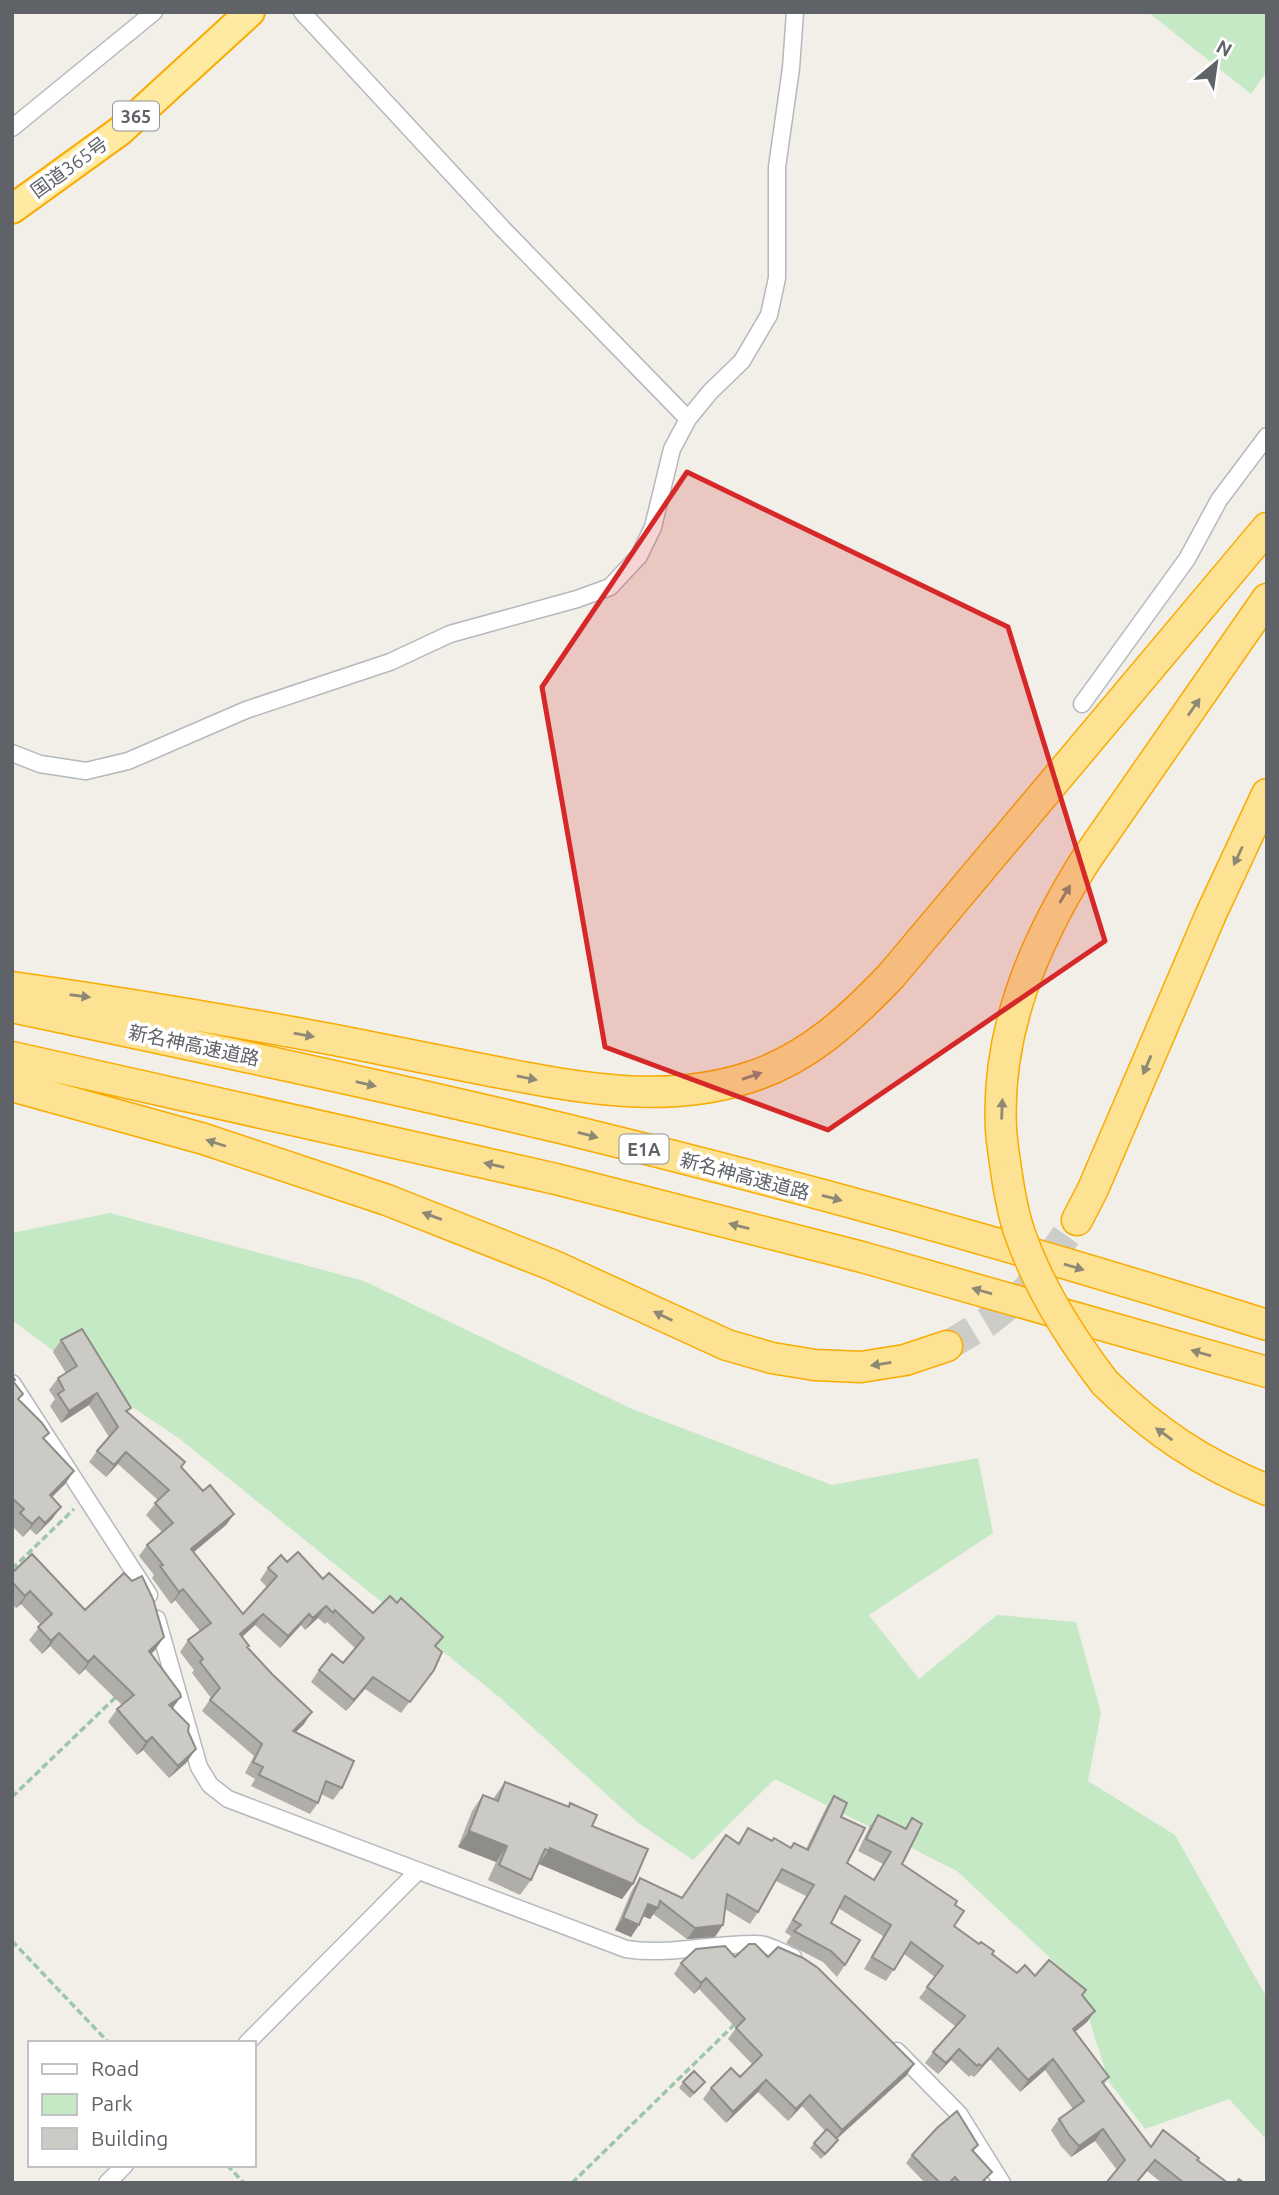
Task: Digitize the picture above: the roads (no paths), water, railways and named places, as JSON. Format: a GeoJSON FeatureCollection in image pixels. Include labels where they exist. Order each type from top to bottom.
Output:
{"type":"FeatureCollection","features":[{"type":"Feature","properties":{"kind":"highway","name":"国道365号"},"geometry":{"type":"LineString","coordinates":[[12,209],[120,131],[250,12]]}},
{"type":"Feature","properties":{"kind":"highway"},"geometry":{"type":"LineString","coordinates":[[12,987],[142,1006],[564,1085],[614,1091],[663,1092],[707,1088],[747,1079],[785,1063],[822,1042],[857,1012],[900,965],[1267,528]]}},
{"type":"Feature","properties":{"kind":"highway"},"geometry":{"type":"LineString","coordinates":[[1267,599],[1085,861],[1037,946],[1021,987],[1010,1028],[1003,1077],[1001,1128],[1007,1177],[1018,1229],[1049,1301],[1076,1344],[1105,1383],[1139,1416],[1221,1471],[1267,1490]]}},
{"type":"Feature","properties":{"kind":"highway"},"geometry":{"type":"LineString","coordinates":[[1077,1220],[1211,914],[1267,794]]}},
{"type":"Feature","properties":{"kind":"highway","name":"新名神高速道路"},"geometry":{"type":"LineString","coordinates":[[12,1007],[248,1056],[567,1129],[861,1206],[1179,1297],[1267,1325]]}},
{"type":"Feature","properties":{"kind":"highway"},"geometry":{"type":"LineString","coordinates":[[12,1058],[556,1179],[862,1257],[1267,1372]]}},
{"type":"Feature","properties":{"kind":"highway"},"geometry":{"type":"LineString","coordinates":[[12,1086],[204,1139],[387,1200],[552,1265],[727,1345],[772,1358],[815,1366],[861,1367],[905,1360],[947,1346]]}},
{"type":"Feature","properties":{"kind":"street"},"geometry":{"type":"LineString","coordinates":[[12,128],[154,12]]}},
{"type":"Feature","properties":{"kind":"street"},"geometry":{"type":"LineString","coordinates":[[302,12],[513,239],[688,419]]}},
{"type":"Feature","properties":{"kind":"street"},"geometry":{"type":"LineString","coordinates":[[12,753],[40,764],[86,771],[128,761],[246,710],[390,662],[450,634],[577,599],[610,587],[639,556],[653,527],[672,449],[688,419],[742,360],[769,315],[777,278],[777,167],[791,68],[795,12]]}},
{"type":"Feature","properties":{"kind":"street"},"geometry":{"type":"LineString","coordinates":[[1082,704],[1187,559],[1219,500],[1267,436]]}},
{"type":"Feature","properties":{"kind":"street"},"geometry":{"type":"LineString","coordinates":[[12,1383],[147,1590],[155,1608],[199,1767],[210,1785],[228,1800],[626,1949],[646,1952],[674,1951],[760,1943],[809,1966]]}},
{"type":"Feature","properties":{"kind":"street"},"geometry":{"type":"LineString","coordinates":[[249,2041],[417,1872]]}},
{"type":"Feature","properties":{"kind":"street"},"geometry":{"type":"LineString","coordinates":[[884,2038],[959,2114],[1002,2183]]}},
{"type":"Feature","properties":{"kind":"street"},"geometry":{"type":"LineString","coordinates":[[107,2183],[123,2167]]}},
{"type":"Feature","properties":{"kind":"tunnel"},"geometry":{"type":"LineString","coordinates":[[947,1346],[987,1322],[1027,1290],[1077,1220]]}}]}
